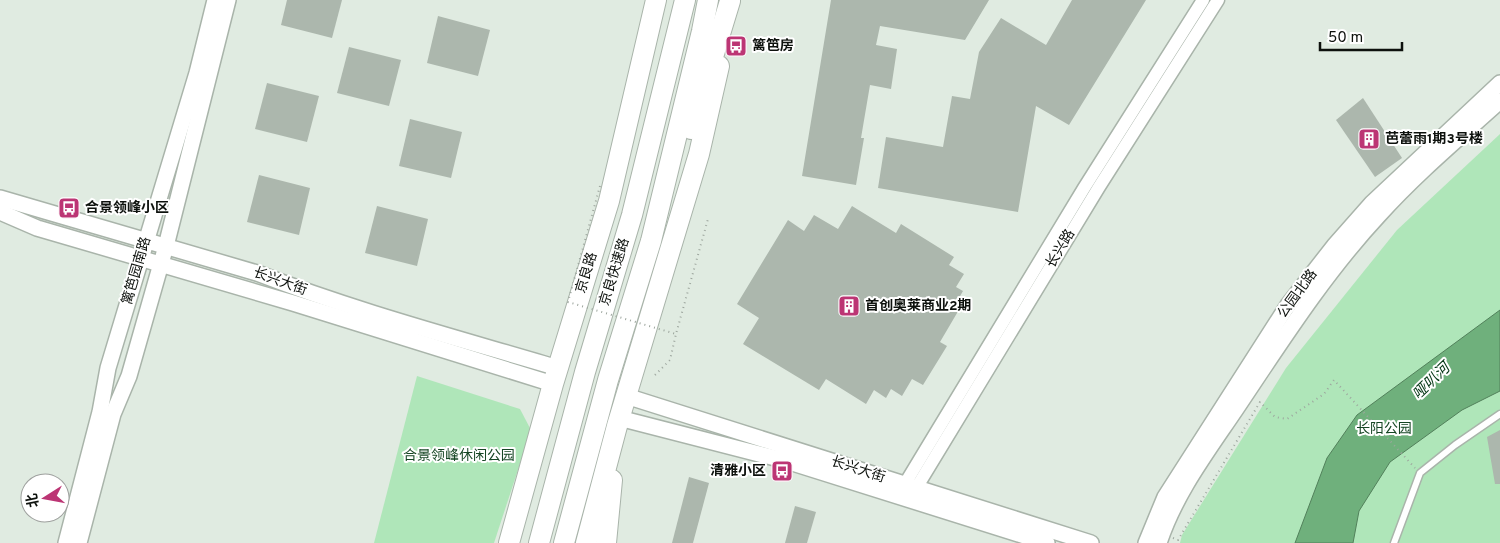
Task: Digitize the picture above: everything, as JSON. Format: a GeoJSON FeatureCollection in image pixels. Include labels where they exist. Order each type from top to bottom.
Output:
{"type":"FeatureCollection","features":[{"type":"Feature","properties":{"kind":"main road","name":"京良路"},"geometry":{"type":"LineString","coordinates":[[509,543],[556,376],[609,201],[656,0]]}},
{"type":"Feature","properties":{"kind":"main road"},"geometry":{"type":"LineString","coordinates":[[670,68],[672,0]]}},
{"type":"Feature","properties":{"kind":"main road","name":"京良快速路"},"geometry":{"type":"LineString","coordinates":[[539,543],[584,372],[632,215],[670,68],[685,0]]}},
{"type":"Feature","properties":{"kind":"main road","name":"京良快速路"},"geometry":{"type":"LineString","coordinates":[[564,543],[608,380],[651,241],[708,0]]}},
{"type":"Feature","properties":{"kind":"main road"},"geometry":{"type":"LineString","coordinates":[[651,241],[665,209],[682,160],[731,0]]}},
{"type":"Feature","properties":{"kind":"main road"},"geometry":{"type":"LineString","coordinates":[[586,543],[618,422],[699,154],[724,43],[731,0]]}},
{"type":"Feature","properties":{"kind":"main road"},"geometry":{"type":"LineString","coordinates":[[606,543],[618,422]]}},
{"type":"Feature","properties":{"kind":"main road"},"geometry":{"type":"LineString","coordinates":[[498,543],[524,488]]}},
{"type":"Feature","properties":{"kind":"street","name":"篱笆园南路"},"geometry":{"type":"LineString","coordinates":[[66,543],[100,412],[108,368],[197,73],[215,0]]}},
{"type":"Feature","properties":{"kind":"street","name":"篱笆园南路"},"geometry":{"type":"LineString","coordinates":[[79,543],[113,414],[128,376],[166,246],[228,0]]}},
{"type":"Feature","properties":{"kind":"street","name":"长兴路"},"geometry":{"type":"LineString","coordinates":[[906,492],[1084,188],[1203,0]]}},
{"type":"Feature","properties":{"kind":"street","name":"长兴路"},"geometry":{"type":"LineString","coordinates":[[906,492],[1218,0]]}},
{"type":"Feature","properties":{"kind":"street","name":"公园北路"},"geometry":{"type":"LineString","coordinates":[[1146,543],[1165,497],[1179,473],[1294,298],[1334,246],[1372,203],[1500,83]]}},
{"type":"Feature","properties":{"kind":"street","name":"公园北路"},"geometry":{"type":"LineString","coordinates":[[1166,540],[1176,502],[1199,464],[1301,312],[1344,255],[1379,214],[1500,101]]}},
{"type":"Feature","properties":{"kind":"street","name":"长兴大街"},"geometry":{"type":"LineString","coordinates":[[0,198],[257,273],[556,376]]}},
{"type":"Feature","properties":{"kind":"street","name":"长兴大街"},"geometry":{"type":"LineString","coordinates":[[0,212],[37,228],[160,265],[556,376]]}},
{"type":"Feature","properties":{"kind":"street","name":"长兴大街"},"geometry":{"type":"LineString","coordinates":[[626,396],[906,492],[1047,543]]}},
{"type":"Feature","properties":{"kind":"street","name":"长兴大街"},"geometry":{"type":"LineString","coordinates":[[618,422],[750,451],[1091,543]]}},
{"type":"Feature","properties":{"kind":"lane"},"geometry":{"type":"LineString","coordinates":[[1394,543],[1420,474],[1455,445],[1500,414]]}},
{"type":"Feature","properties":{"kind":"path"},"geometry":{"type":"LineString","coordinates":[[600,186],[568,302],[676,334]]}},
{"type":"Feature","properties":{"kind":"path"},"geometry":{"type":"LineString","coordinates":[[655,375],[670,360],[708,219]]}},
{"type":"Feature","properties":{"kind":"path"},"geometry":{"type":"LineString","coordinates":[[1166,540],[1178,540],[1260,402],[1275,417],[1287,419],[1324,394],[1334,380],[1409,462]]}},
{"type":"Feature","properties":{"kind":"green space","name":"长阳公园"},"geometry":{"type":"Polygon","coordinates":[[[1500,134],[1500,543],[1180,543],[1182,535],[1286,368],[1397,230],[1500,134]]]}},
{"type":"Feature","properties":{"kind":"green space","name":"合景领峰休闲公园"},"geometry":{"type":"Polygon","coordinates":[[[417,376],[520,409],[531,430],[494,543],[374,543],[417,376]]]}},
{"type":"Feature","properties":{"kind":"water","name":"哑叭河"},"geometry":{"type":"Polygon","coordinates":[[[1500,310],[1500,391],[1462,410],[1390,462],[1359,511],[1353,543],[1295,543],[1327,458],[1357,415],[1500,310]]]}},
{"type":"Feature","properties":{"kind":"building"},"geometry":{"type":"Polygon","coordinates":[[[287,0],[342,0],[332,38],[281,25],[287,0]]]}},
{"type":"Feature","properties":{"kind":"building"},"geometry":{"type":"Polygon","coordinates":[[[831,0],[989,0],[965,40],[880,26],[876,45],[897,49],[891,89],[870,85],[861,138],[864,138],[856,185],[802,176],[831,0]]]}},
{"type":"Feature","properties":{"kind":"building"},"geometry":{"type":"Polygon","coordinates":[[[1072,0],[1146,0],[1069,125],[1036,106],[1018,212],[878,188],[886,137],[943,147],[952,96],[970,99],[979,52],[1001,18],[1046,45],[1072,0]]]}},
{"type":"Feature","properties":{"kind":"building"},"geometry":{"type":"Polygon","coordinates":[[[438,16],[490,30],[478,76],[427,63],[438,16]]]}},
{"type":"Feature","properties":{"kind":"building"},"geometry":{"type":"Polygon","coordinates":[[[349,47],[401,60],[389,106],[337,93],[349,47]]]}},
{"type":"Feature","properties":{"kind":"building"},"geometry":{"type":"Polygon","coordinates":[[[267,83],[319,96],[307,142],[255,129],[267,83]]]}},
{"type":"Feature","properties":{"kind":"building","name":"芭蕾雨1期3号楼"},"geometry":{"type":"Polygon","coordinates":[[[1363,98],[1402,158],[1375,177],[1336,120],[1363,98]]]}},
{"type":"Feature","properties":{"kind":"building"},"geometry":{"type":"Polygon","coordinates":[[[410,119],[462,132],[451,178],[399,166],[410,119]]]}},
{"type":"Feature","properties":{"kind":"building"},"geometry":{"type":"Polygon","coordinates":[[[259,175],[310,188],[299,235],[247,222],[259,175]]]}},
{"type":"Feature","properties":{"kind":"building"},"geometry":{"type":"Polygon","coordinates":[[[377,206],[428,219],[417,266],[365,253],[377,206]]]}},
{"type":"Feature","properties":{"kind":"building","name":"首创奥莱商业2期"},"geometry":{"type":"Polygon","coordinates":[[[852,206],[896,233],[901,224],[954,257],[949,265],[964,274],[956,287],[963,291],[955,305],[960,308],[940,342],[947,346],[923,385],[912,379],[902,396],[891,389],[886,398],[874,390],[866,404],[826,379],[819,390],[743,344],[759,318],[737,304],[788,220],[804,231],[814,215],[838,229],[852,206]]]}},
{"type":"Feature","properties":{"kind":"building"},"geometry":{"type":"Polygon","coordinates":[[[1500,430],[1500,484],[1495,484],[1487,437],[1500,430]]]}},
{"type":"Feature","properties":{"kind":"building"},"geometry":{"type":"Polygon","coordinates":[[[689,477],[709,483],[693,543],[672,543],[689,477]]]}},
{"type":"Feature","properties":{"kind":"building"},"geometry":{"type":"Polygon","coordinates":[[[795,506],[816,512],[807,543],[785,543],[795,506]]]}},
{"type":"Feature","properties":{"kind":"place","name":"篱笆房"},"geometry":{"type":"Point","coordinates":[736,46]}},
{"type":"Feature","properties":{"kind":"place","name":"芭蕾雨1期3号楼"},"geometry":{"type":"Point","coordinates":[1369,139]}},
{"type":"Feature","properties":{"kind":"place","name":"合景领峰小区"},"geometry":{"type":"Point","coordinates":[69,208]}},
{"type":"Feature","properties":{"kind":"place","name":"首创奥莱商业2期"},"geometry":{"type":"Point","coordinates":[849,306]}},
{"type":"Feature","properties":{"kind":"place","name":"清雅小区"},"geometry":{"type":"Point","coordinates":[782,471]}}]}
